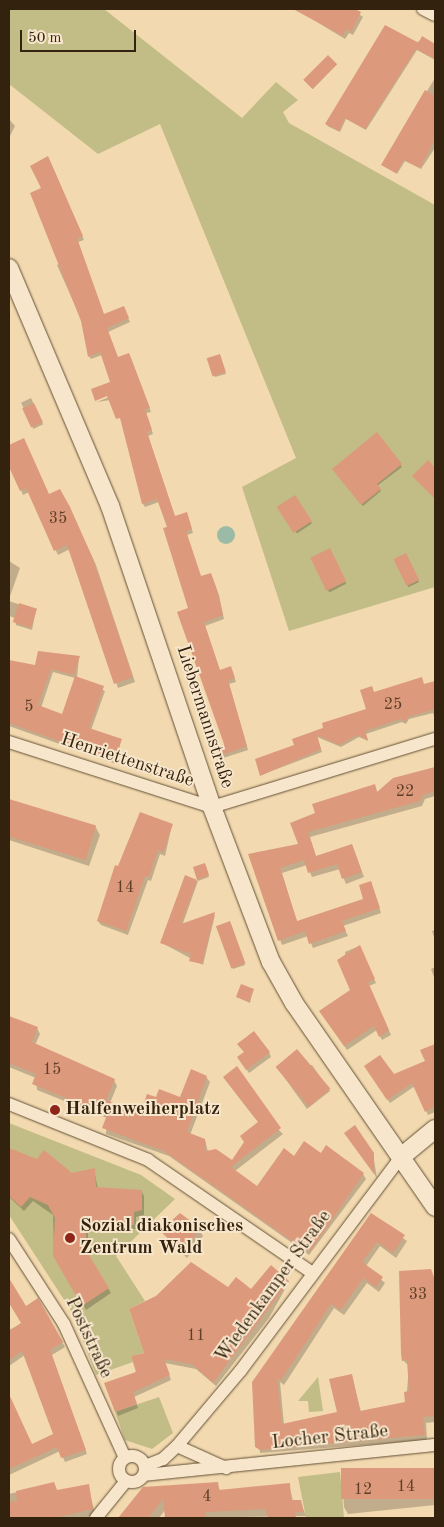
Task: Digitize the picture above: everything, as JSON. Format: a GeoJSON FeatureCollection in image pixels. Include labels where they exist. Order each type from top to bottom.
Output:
{"type":"FeatureCollection","features":[{"type":"Feature","properties":{"kind":"main road","name":"Liebermannstraße"},"geometry":{"type":"LineString","coordinates":[[9,268],[110,506],[212,807],[271,962],[294,1003],[435,1208]]}},
{"type":"Feature","properties":{"kind":"main road","name":"Wiedenkamper Straße"},"geometry":{"type":"LineString","coordinates":[[401,1156],[435,1129]]}},
{"type":"Feature","properties":{"kind":"street"},"geometry":{"type":"LineString","coordinates":[[423,9],[435,15]]}},
{"type":"Feature","properties":{"kind":"street","name":"Henriettenstraße"},"geometry":{"type":"LineString","coordinates":[[9,742],[212,807],[435,739]]}},
{"type":"Feature","properties":{"kind":"street"},"geometry":{"type":"LineString","coordinates":[[9,1104],[148,1160],[311,1272]]}},
{"type":"Feature","properties":{"kind":"street","name":"Wiedenkamper Straße"},"geometry":{"type":"LineString","coordinates":[[126,1480],[134,1482],[145,1470],[163,1459],[177,1446],[241,1370],[311,1272],[401,1156]]}},
{"type":"Feature","properties":{"kind":"street","name":"Poststraße"},"geometry":{"type":"LineString","coordinates":[[9,1239],[64,1324],[125,1458]]}},
{"type":"Feature","properties":{"kind":"street","name":"Locher Straße"},"geometry":{"type":"LineString","coordinates":[[145,1470],[229,1469],[435,1445]]}},
{"type":"Feature","properties":{"kind":"street"},"geometry":{"type":"LineString","coordinates":[[177,1446],[229,1469]]}},
{"type":"Feature","properties":{"kind":"street"},"geometry":{"type":"LineString","coordinates":[[96,1518],[126,1480],[119,1470],[125,1458],[138,1457],[145,1470]]}},
{"type":"Feature","properties":{"kind":"shaded area"},"geometry":{"type":"Polygon","coordinates":[[[9,9],[104,9],[242,118],[276,82],[298,100],[283,112],[289,123],[435,205],[435,587],[289,631],[242,487],[296,458],[160,124],[98,154],[9,84],[9,9]]]}},
{"type":"Feature","properties":{"kind":"shaded area"},"geometry":{"type":"Polygon","coordinates":[[[226,526],[234,531],[235,535],[230,543],[226,544],[218,539],[217,535],[222,527],[226,526]]]}},
{"type":"Feature","properties":{"kind":"shaded area"},"geometry":{"type":"Polygon","coordinates":[[[9,1123],[141,1175],[175,1199],[116,1256],[145,1301],[129,1309],[144,1353],[131,1356],[133,1362],[96,1375],[72,1312],[9,1215],[9,1123]]]}},
{"type":"Feature","properties":{"kind":"shaded area"},"geometry":{"type":"Polygon","coordinates":[[[318,1377],[323,1411],[309,1412],[308,1401],[298,1401],[318,1377]]]}},
{"type":"Feature","properties":{"kind":"shaded area"},"geometry":{"type":"Polygon","coordinates":[[[159,1397],[173,1433],[152,1449],[125,1440],[115,1412],[159,1397]]]}},
{"type":"Feature","properties":{"kind":"shaded area"},"geometry":{"type":"Polygon","coordinates":[[[340,1472],[344,1518],[306,1518],[298,1477],[340,1472]]]}},
{"type":"Feature","properties":{"kind":"building"},"geometry":{"type":"Polygon","coordinates":[[[293,9],[355,9],[361,12],[351,32],[346,29],[343,36],[293,9]]]}},
{"type":"Feature","properties":{"kind":"building"},"geometry":{"type":"Polygon","coordinates":[[[385,25],[419,43],[422,36],[435,44],[435,59],[416,49],[365,129],[345,118],[339,131],[325,124],[385,25]]]}},
{"type":"Feature","properties":{"kind":"building"},"geometry":{"type":"Polygon","coordinates":[[[328,55],[337,64],[312,89],[303,80],[328,55]]]}},
{"type":"Feature","properties":{"kind":"building"},"geometry":{"type":"Polygon","coordinates":[[[425,90],[435,96],[435,139],[420,168],[404,160],[396,173],[381,165],[425,90]]]}},
{"type":"Feature","properties":{"kind":"building"},"geometry":{"type":"Polygon","coordinates":[[[48,156],[83,236],[77,238],[104,314],[124,306],[129,318],[107,328],[118,357],[129,353],[150,408],[145,409],[152,430],[147,432],[175,516],[187,512],[192,529],[186,531],[201,576],[211,573],[217,590],[223,615],[204,622],[220,670],[231,666],[235,678],[228,680],[247,746],[217,757],[224,744],[177,612],[188,608],[163,528],[167,527],[157,499],[142,504],[120,418],[116,419],[107,396],[95,401],[91,389],[110,382],[100,352],[88,357],[81,321],[30,193],[41,188],[30,166],[48,156]]]}},
{"type":"Feature","properties":{"kind":"building"},"geometry":{"type":"Polygon","coordinates":[[[220,354],[226,372],[213,376],[207,358],[220,354]]]}},
{"type":"Feature","properties":{"kind":"building"},"geometry":{"type":"Polygon","coordinates":[[[34,403],[43,422],[31,428],[22,408],[34,403]]]}},
{"type":"Feature","properties":{"kind":"building"},"geometry":{"type":"Polygon","coordinates":[[[377,432],[402,464],[377,484],[381,489],[361,505],[332,469],[377,432]]]}},
{"type":"Feature","properties":{"kind":"building"},"geometry":{"type":"Polygon","coordinates":[[[24,438],[49,494],[60,489],[70,507],[93,559],[133,677],[114,684],[67,545],[54,551],[26,488],[20,491],[9,467],[9,445],[24,438]]]}},
{"type":"Feature","properties":{"kind":"building"},"geometry":{"type":"Polygon","coordinates":[[[428,460],[435,468],[435,499],[412,476],[428,460]]]}},
{"type":"Feature","properties":{"kind":"building"},"geometry":{"type":"Polygon","coordinates":[[[295,495],[312,521],[293,533],[277,507],[295,495]]]}},
{"type":"Feature","properties":{"kind":"building"},"geometry":{"type":"Polygon","coordinates":[[[330,548],[346,581],[326,591],[310,558],[330,548]]]}},
{"type":"Feature","properties":{"kind":"building"},"geometry":{"type":"Polygon","coordinates":[[[406,553],[419,580],[407,586],[393,559],[406,553]]]}},
{"type":"Feature","properties":{"kind":"building"},"geometry":{"type":"Polygon","coordinates":[[[19,603],[37,609],[31,628],[13,622],[19,603]]]}},
{"type":"Feature","properties":{"kind":"building"},"geometry":{"type":"Polygon","coordinates":[[[38,651],[80,656],[74,675],[51,669],[38,705],[62,714],[75,676],[104,686],[89,728],[122,739],[114,761],[9,723],[9,660],[35,665],[38,651]]]}},
{"type":"Feature","properties":{"kind":"building"},"geometry":{"type":"Polygon","coordinates":[[[422,677],[424,684],[435,681],[435,709],[408,717],[405,722],[400,719],[365,731],[368,740],[357,735],[339,745],[317,735],[321,749],[260,776],[255,759],[294,745],[292,739],[323,728],[322,723],[366,709],[360,690],[372,686],[374,692],[422,677]]]}},
{"type":"Feature","properties":{"kind":"building"},"geometry":{"type":"Polygon","coordinates":[[[435,767],[435,791],[423,795],[420,801],[308,832],[316,856],[352,844],[362,872],[342,879],[337,864],[308,873],[304,860],[280,868],[297,921],[363,899],[359,885],[371,881],[380,908],[342,921],[346,931],[309,944],[305,931],[278,941],[248,854],[298,844],[290,823],[315,813],[312,804],[375,784],[377,792],[393,778],[435,767]]]}},
{"type":"Feature","properties":{"kind":"building"},"geometry":{"type":"Polygon","coordinates":[[[9,799],[96,826],[85,860],[9,837],[9,799]]]}},
{"type":"Feature","properties":{"kind":"building"},"geometry":{"type":"Polygon","coordinates":[[[140,812],[173,824],[163,852],[158,850],[149,877],[145,876],[126,931],[97,921],[115,865],[118,866],[140,812]]]}},
{"type":"Feature","properties":{"kind":"building"},"geometry":{"type":"Polygon","coordinates":[[[205,863],[209,875],[197,880],[193,867],[205,863]]]}},
{"type":"Feature","properties":{"kind":"building"},"geometry":{"type":"Polygon","coordinates":[[[185,875],[197,880],[181,924],[215,912],[202,964],[189,961],[191,954],[160,943],[185,875]]]}},
{"type":"Feature","properties":{"kind":"building"},"geometry":{"type":"Polygon","coordinates":[[[230,921],[245,963],[231,968],[216,926],[230,921]]]}},
{"type":"Feature","properties":{"kind":"building"},"geometry":{"type":"Polygon","coordinates":[[[360,945],[375,979],[368,982],[389,1030],[379,1037],[374,1026],[344,1046],[319,1011],[350,990],[337,960],[360,945]]]}},
{"type":"Feature","properties":{"kind":"building"},"geometry":{"type":"Polygon","coordinates":[[[241,984],[254,989],[249,1002],[236,997],[241,984]]]}},
{"type":"Feature","properties":{"kind":"building"},"geometry":{"type":"Polygon","coordinates":[[[9,1016],[38,1027],[32,1042],[115,1079],[106,1100],[140,1114],[147,1094],[156,1097],[159,1089],[180,1097],[191,1069],[207,1076],[187,1132],[205,1139],[206,1151],[216,1149],[232,1160],[244,1142],[240,1136],[258,1122],[223,1077],[237,1066],[281,1128],[231,1167],[257,1186],[284,1148],[294,1156],[304,1141],[321,1153],[326,1145],[364,1173],[311,1250],[305,1250],[164,1151],[102,1128],[107,1115],[32,1084],[36,1074],[9,1063],[9,1016]]]}},
{"type":"Feature","properties":{"kind":"building"},"geometry":{"type":"Polygon","coordinates":[[[254,1031],[270,1052],[246,1070],[237,1057],[244,1052],[237,1044],[254,1031]]]}},
{"type":"Feature","properties":{"kind":"building"},"geometry":{"type":"Polygon","coordinates":[[[435,1044],[435,1106],[425,1112],[412,1083],[387,1100],[364,1066],[380,1055],[394,1074],[425,1061],[420,1050],[435,1044]]]}},
{"type":"Feature","properties":{"kind":"building"},"geometry":{"type":"Polygon","coordinates":[[[297,1049],[330,1089],[309,1107],[276,1067],[297,1049]]]}},
{"type":"Feature","properties":{"kind":"building"},"geometry":{"type":"Polygon","coordinates":[[[355,1125],[374,1153],[374,1174],[344,1133],[355,1125]]]}},
{"type":"Feature","properties":{"kind":"building","name":"Sozial diakonisches Zentrum Wald"},"geometry":{"type":"Polygon","coordinates":[[[9,1148],[37,1159],[44,1150],[72,1173],[95,1168],[96,1187],[142,1190],[142,1210],[134,1212],[134,1225],[86,1225],[86,1250],[109,1288],[82,1306],[53,1256],[55,1218],[48,1205],[30,1197],[21,1207],[9,1196],[9,1148]]]}},
{"type":"Feature","properties":{"kind":"building"},"geometry":{"type":"Polygon","coordinates":[[[180,1213],[200,1228],[183,1252],[160,1231],[180,1213]]]}},
{"type":"Feature","properties":{"kind":"building"},"geometry":{"type":"Polygon","coordinates":[[[371,1213],[405,1235],[393,1253],[377,1242],[362,1262],[383,1277],[376,1287],[363,1278],[341,1310],[331,1304],[281,1380],[277,1378],[282,1424],[337,1412],[329,1379],[352,1374],[360,1411],[405,1402],[404,1392],[409,1391],[407,1360],[402,1361],[401,1354],[399,1271],[431,1269],[435,1280],[435,1416],[423,1417],[425,1435],[260,1450],[255,1447],[252,1382],[371,1213]]]}},
{"type":"Feature","properties":{"kind":"building"},"geometry":{"type":"Polygon","coordinates":[[[191,1262],[228,1287],[236,1277],[251,1289],[271,1265],[289,1281],[213,1383],[192,1364],[164,1359],[170,1375],[133,1392],[137,1404],[115,1412],[104,1383],[136,1372],[131,1356],[144,1353],[129,1309],[156,1296],[191,1262]]]}},
{"type":"Feature","properties":{"kind":"building"},"geometry":{"type":"Polygon","coordinates":[[[9,1278],[26,1306],[38,1298],[63,1342],[50,1350],[86,1450],[61,1458],[57,1447],[9,1469],[9,1394],[32,1444],[53,1434],[22,1351],[9,1360],[9,1331],[21,1323],[9,1303],[9,1278]]]}},
{"type":"Feature","properties":{"kind":"building"},"geometry":{"type":"Polygon","coordinates":[[[341,1468],[435,1468],[435,1499],[341,1499],[341,1468]]]}},
{"type":"Feature","properties":{"kind":"building"},"geometry":{"type":"Polygon","coordinates":[[[54,1482],[57,1490],[89,1484],[93,1509],[54,1518],[9,1518],[9,1502],[17,1501],[16,1491],[54,1482]]]}},
{"type":"Feature","properties":{"kind":"building"},"geometry":{"type":"Polygon","coordinates":[[[218,1482],[219,1490],[290,1483],[291,1500],[301,1500],[304,1512],[295,1512],[296,1518],[268,1518],[265,1509],[206,1512],[206,1518],[165,1518],[163,1499],[148,1518],[118,1518],[143,1487],[218,1482]]]}},
{"type":"Feature","properties":{"kind":"place","name":"Halfenweiherplatz"},"geometry":{"type":"Point","coordinates":[55,1110]}},
{"type":"Feature","properties":{"kind":"place","name":"Sozial diakonisches Zentrum Wald"},"geometry":{"type":"Point","coordinates":[70,1238]}}]}
